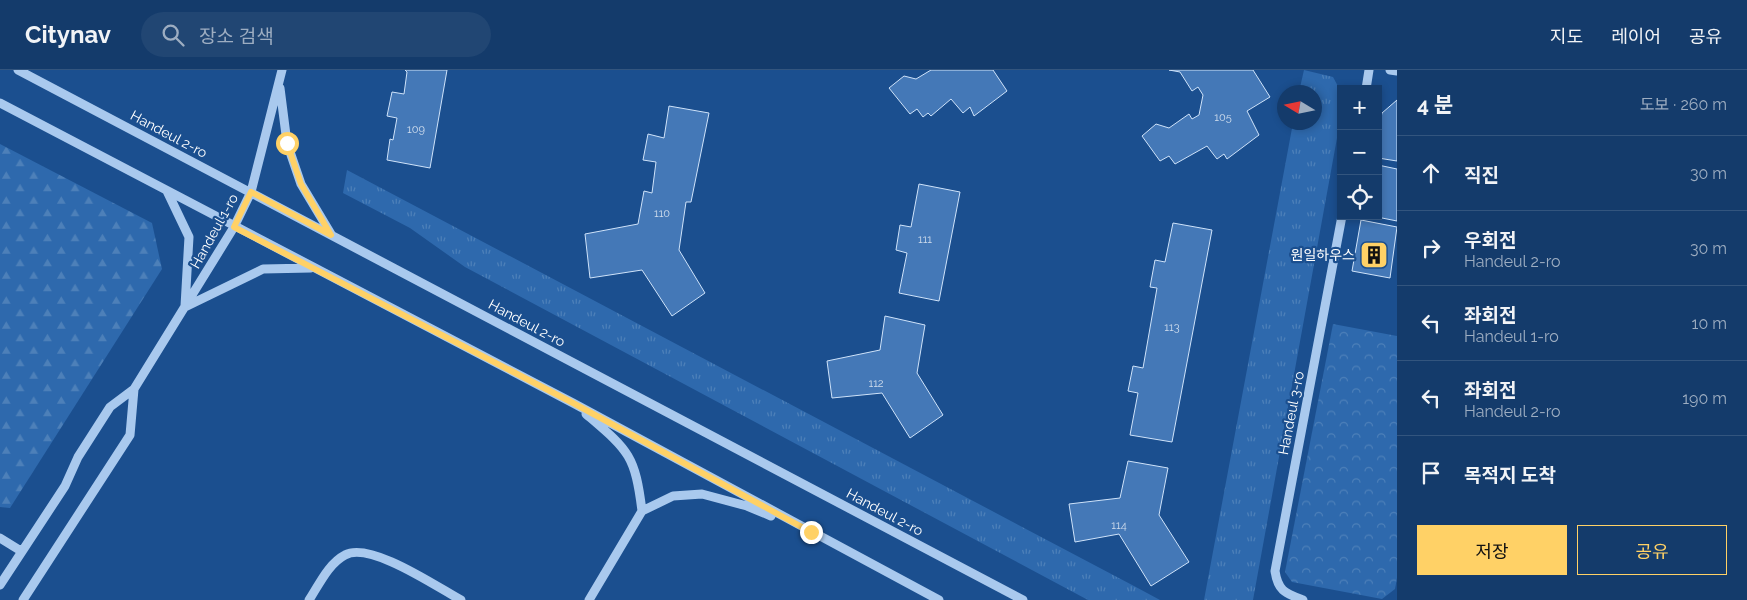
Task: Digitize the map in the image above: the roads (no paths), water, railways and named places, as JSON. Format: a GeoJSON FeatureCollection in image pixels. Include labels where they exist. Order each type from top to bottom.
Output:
{"type":"FeatureCollection","features":[{"type":"Feature","properties":{"kind":"street","name":"Handeul 2-ro"},"geometry":{"type":"LineString","coordinates":[[18,70],[1023,600]]}},
{"type":"Feature","properties":{"kind":"street","name":"Handeul 1-ro"},"geometry":{"type":"LineString","coordinates":[[0,586],[65,486],[78,456],[110,407],[134,390],[234,227],[251,192],[282,70]]}},
{"type":"Feature","properties":{"kind":"street"},"geometry":{"type":"LineString","coordinates":[[1367,85],[1369,70]]}},
{"type":"Feature","properties":{"kind":"street"},"geometry":{"type":"LineString","coordinates":[[1390,70],[1397,71]]}},
{"type":"Feature","properties":{"kind":"street"},"geometry":{"type":"LineString","coordinates":[[279,84],[287,143],[301,184],[331,235]]}},
{"type":"Feature","properties":{"kind":"street"},"geometry":{"type":"LineString","coordinates":[[0,103],[573,403],[939,600]]}},
{"type":"Feature","properties":{"kind":"street"},"geometry":{"type":"LineString","coordinates":[[167,191],[189,237],[185,307],[263,269],[313,268]]}},
{"type":"Feature","properties":{"kind":"street","name":"Handeul 3-ro"},"geometry":{"type":"LineString","coordinates":[[1303,600],[1286,593],[1277,584],[1275,571],[1341,220]]}},
{"type":"Feature","properties":{"kind":"street","name":"Handeul 1-ro"},"geometry":{"type":"LineString","coordinates":[[23,600],[130,435],[134,390]]}},
{"type":"Feature","properties":{"kind":"street"},"geometry":{"type":"LineString","coordinates":[[573,403],[620,443],[634,463],[642,511]]}},
{"type":"Feature","properties":{"kind":"street"},"geometry":{"type":"LineString","coordinates":[[590,600],[642,511],[673,496],[702,494],[747,506],[811,532]]}},
{"type":"Feature","properties":{"kind":"street"},"geometry":{"type":"LineString","coordinates":[[0,538],[21,551]]}},
{"type":"Feature","properties":{"kind":"street"},"geometry":{"type":"LineString","coordinates":[[309,600],[328,570],[346,554],[362,553],[380,556],[461,600]]}},
{"type":"Feature","properties":{"kind":"place","name":"원일하우스"},"geometry":{"type":"Point","coordinates":[1374,255]}}]}
